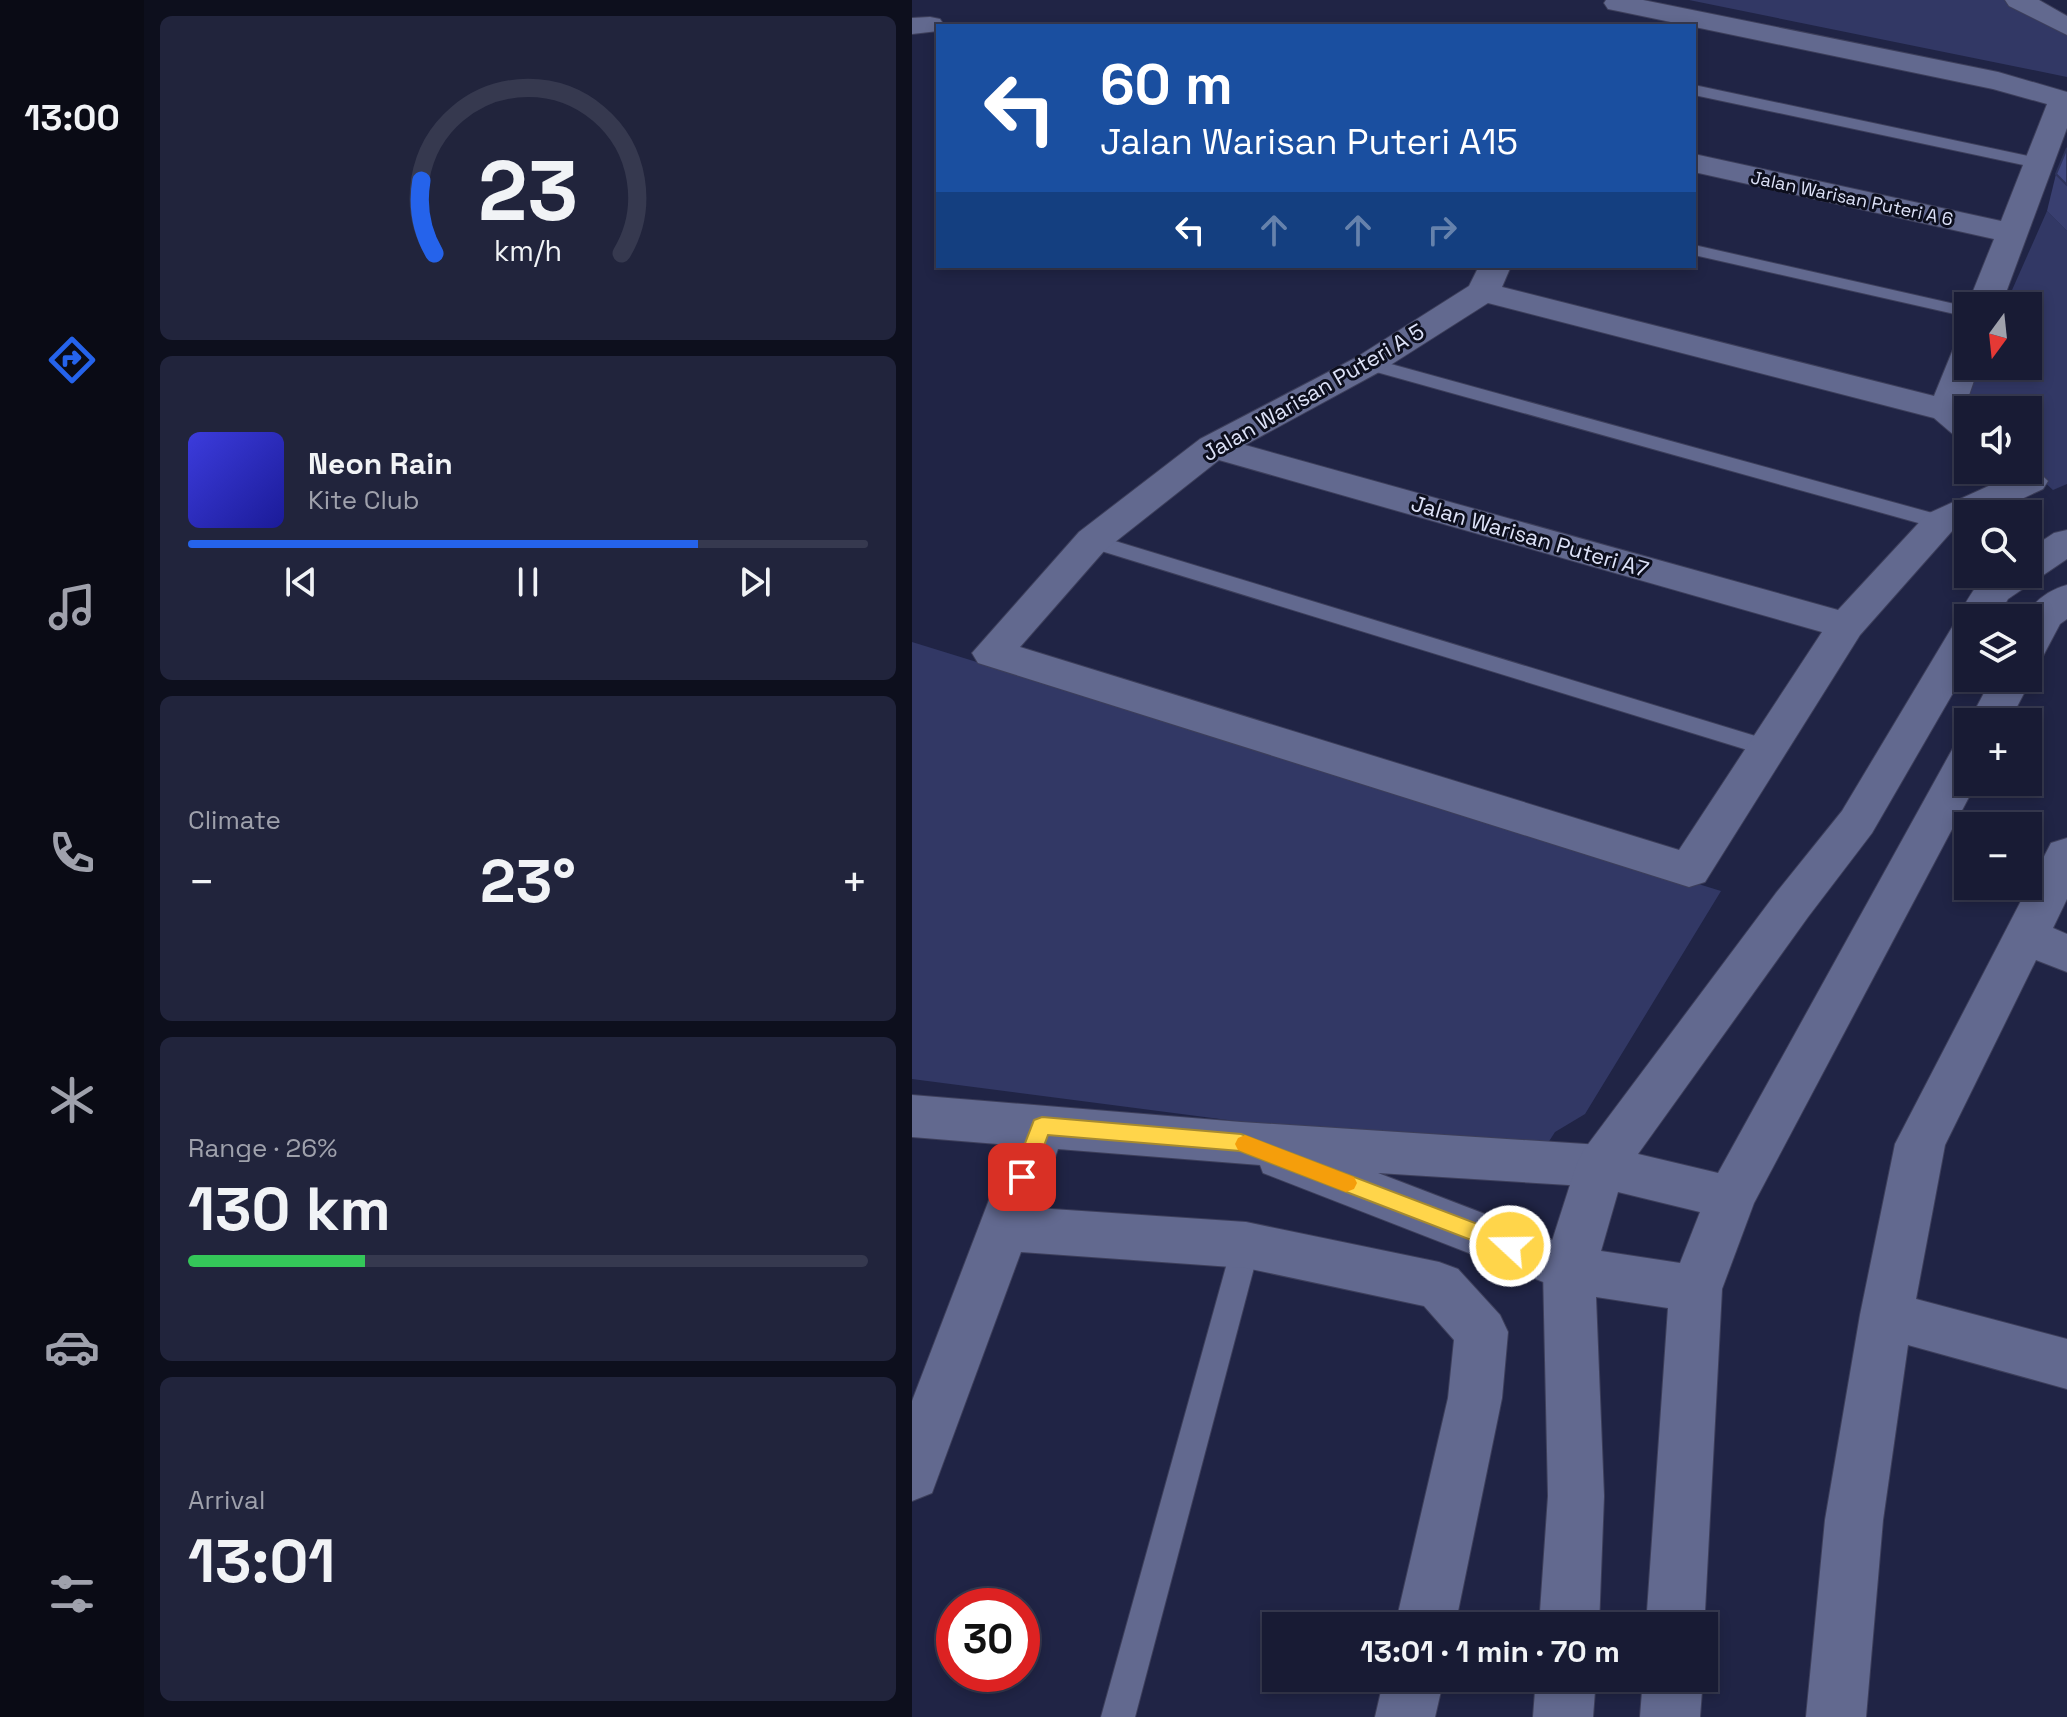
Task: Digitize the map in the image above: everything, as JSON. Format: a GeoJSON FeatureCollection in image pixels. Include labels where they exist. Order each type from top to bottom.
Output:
{"type":"FeatureCollection","features":[{"type":"Feature","properties":{"kind":"street"},"geometry":{"type":"LineString","coordinates":[[2019,0],[2067,27]]}},
{"type":"Feature","properties":{"kind":"street"},"geometry":{"type":"LineString","coordinates":[[1615,10],[1691,24]]}},
{"type":"Feature","properties":{"kind":"street"},"geometry":{"type":"LineString","coordinates":[[1696,25],[1998,81],[2063,100],[1989,292]]}},
{"type":"Feature","properties":{"kind":"street","name":"Jalan Warisan Puteri A 6"},"geometry":{"type":"LineString","coordinates":[[1696,163],[2011,233]]}},
{"type":"Feature","properties":{"kind":"street"},"geometry":{"type":"LineString","coordinates":[[1489,279],[1954,418]]}},
{"type":"Feature","properties":{"kind":"street","name":"Jalan Warisan Puteri A 5"},"geometry":{"type":"LineString","coordinates":[[1489,279],[1369,364],[1213,447],[1092,541],[992,653],[1689,870],[1767,748]]}},
{"type":"Feature","properties":{"kind":"street","name":"Jalan Warisan Puteri A7"},"geometry":{"type":"LineString","coordinates":[[1213,447],[1846,626]]}},
{"type":"Feature","properties":{"kind":"street"},"geometry":{"type":"LineString","coordinates":[[1767,748],[1846,626],[1940,522],[2023,484]]}},
{"type":"Feature","properties":{"kind":"street"},"geometry":{"type":"LineString","coordinates":[[2042,558],[2067,542]]}},
{"type":"Feature","properties":{"kind":"street"},"geometry":{"type":"LineString","coordinates":[[2042,622],[2067,598]]}},
{"type":"Feature","properties":{"kind":"street"},"geometry":{"type":"LineString","coordinates":[[1570,1612],[1576,1496],[1569,1269],[1601,1166],[1792,905],[1857,822],[1954,657]]}},
{"type":"Feature","properties":{"kind":"street"},"geometry":{"type":"LineString","coordinates":[[1677,1612],[1696,1289],[1731,1198],[1954,785]]}},
{"type":"Feature","properties":{"kind":"street"},"geometry":{"type":"LineString","coordinates":[[1836,1717],[1854,1520],[1886,1315],[1920,1144],[2046,945],[2067,855]]}},
{"type":"Feature","properties":{"kind":"street"},"geometry":{"type":"LineString","coordinates":[[912,1116],[1241,1143],[1601,1166],[1731,1198]]}},
{"type":"Feature","properties":{"kind":"street"},"geometry":{"type":"LineString","coordinates":[[912,1474],[1042,1126]]}},
{"type":"Feature","properties":{"kind":"street"},"geometry":{"type":"LineString","coordinates":[[1241,1143],[1569,1269],[1696,1289]]}},
{"type":"Feature","properties":{"kind":"street"},"geometry":{"type":"LineString","coordinates":[[1003,1228],[1246,1245],[1439,1286],[1481,1332],[1475,1398],[1428,1612]]}},
{"type":"Feature","properties":{"kind":"street"},"geometry":{"type":"LineString","coordinates":[[1886,1315],[2067,1364]]}},
{"type":"Feature","properties":{"kind":"street"},"geometry":{"type":"LineString","coordinates":[[1405,1717],[1411,1692]]}},
{"type":"Feature","properties":{"kind":"street"},"geometry":{"type":"LineString","coordinates":[[1563,1717],[1565,1692]]}},
{"type":"Feature","properties":{"kind":"street"},"geometry":{"type":"LineString","coordinates":[[1670,1717],[1672,1692]]}},
{"type":"Feature","properties":{"kind":"lane"},"geometry":{"type":"LineString","coordinates":[[1696,90],[2038,163]]}},
{"type":"Feature","properties":{"kind":"lane"},"geometry":{"type":"LineString","coordinates":[[1696,250],[1954,309]]}},
{"type":"Feature","properties":{"kind":"lane"},"geometry":{"type":"LineString","coordinates":[[1369,364],[1940,522]]}},
{"type":"Feature","properties":{"kind":"lane"},"geometry":{"type":"LineString","coordinates":[[1092,541],[1767,748]]}},
{"type":"Feature","properties":{"kind":"lane"},"geometry":{"type":"LineString","coordinates":[[1118,1717],[1246,1245]]}},
{"type":"Feature","properties":{"kind":"shaded area"},"geometry":{"type":"Polygon","coordinates":[[[1689,0],[2007,0],[2067,33],[2067,77],[1689,0]]]}},
{"type":"Feature","properties":{"kind":"shaded area"},"geometry":{"type":"Polygon","coordinates":[[[2047,211],[2067,231],[2067,484],[2053,490],[2042,480],[2042,396],[1965,396],[1972,380],[2042,380],[2042,292],[2011,292],[2047,211]]]}},
{"type":"Feature","properties":{"kind":"shaded area"},"geometry":{"type":"Polygon","coordinates":[[[912,642],[1721,891],[1585,1114],[1555,1132],[1537,1160],[912,1079],[912,642]]]}},
{"type":"Feature","properties":{"kind":"building"},"geometry":{"type":"Polygon","coordinates":[[[2067,148],[2067,185],[2056,174],[2067,148]]]}},
{"type":"Feature","properties":{"kind":"slow traffic"},"geometry":{"type":"LineString","coordinates":[[1245,1144],[1346,1183]]}},
{"type":"Feature","properties":{"kind":"route"},"geometry":{"type":"LineString","coordinates":[[1022,1177],[1042,1126],[1241,1143],[1510,1246]]}}]}
